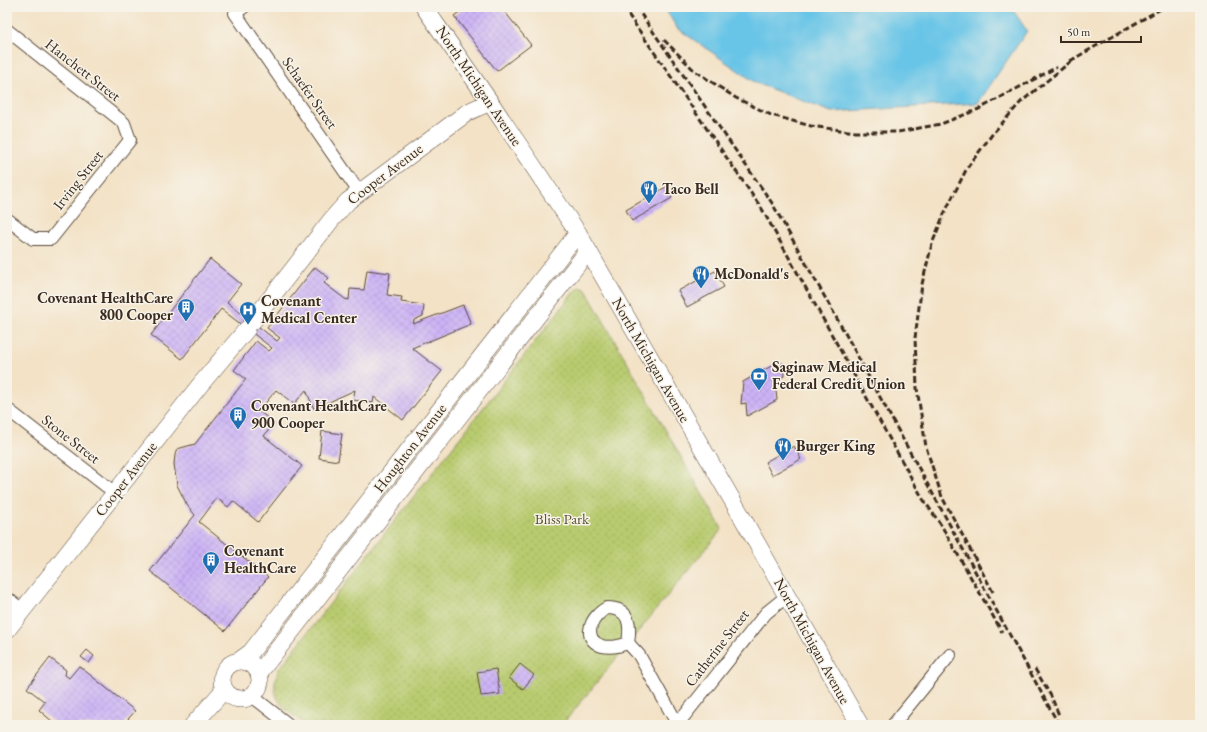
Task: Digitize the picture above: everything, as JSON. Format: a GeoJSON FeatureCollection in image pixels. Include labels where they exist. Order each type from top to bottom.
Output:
{"type":"FeatureCollection","features":[{"type":"Feature","properties":{"kind":"street","name":"North Michigan Avenue"},"geometry":{"type":"LineString","coordinates":[[424,7],[578,233],[860,725]]}},
{"type":"Feature","properties":{"kind":"street","name":"Schaefer Street"},"geometry":{"type":"LineString","coordinates":[[240,10],[359,192]]}},
{"type":"Feature","properties":{"kind":"street","name":"Hanchett Street"},"geometry":{"type":"LineString","coordinates":[[7,30],[124,123],[130,140]]}},
{"type":"Feature","properties":{"kind":"street","name":"Cooper Avenue"},"geometry":{"type":"LineString","coordinates":[[7,630],[200,385],[250,326],[332,219],[348,201],[468,112],[490,102]]}},
{"type":"Feature","properties":{"kind":"street","name":"Irving Street"},"geometry":{"type":"LineString","coordinates":[[7,219],[33,239],[51,239],[130,140]]}},
{"type":"Feature","properties":{"kind":"street","name":"Houghton Avenue"},"geometry":{"type":"LineString","coordinates":[[240,660],[251,652],[578,233]]}},
{"type":"Feature","properties":{"kind":"street","name":"Houghton Avenue"},"geometry":{"type":"LineString","coordinates":[[259,673],[588,251]]}},
{"type":"Feature","properties":{"kind":"street","name":"Stone Street"},"geometry":{"type":"LineString","coordinates":[[7,409],[115,493]]}},
{"type":"Feature","properties":{"kind":"street","name":"Catherine Street"},"geometry":{"type":"LineString","coordinates":[[677,725],[766,613],[787,596]]}},
{"type":"Feature","properties":{"kind":"street"},"geometry":{"type":"LineString","coordinates":[[7,598],[22,610]]}},
{"type":"Feature","properties":{"kind":"street"},"geometry":{"type":"LineString","coordinates":[[628,643],[638,655],[677,725]]}},
{"type":"Feature","properties":{"kind":"street"},"geometry":{"type":"LineString","coordinates":[[893,725],[950,655]]}},
{"type":"Feature","properties":{"kind":"street"},"geometry":{"type":"LineString","coordinates":[[240,660],[248,662],[255,666],[259,673],[258,688],[252,696],[241,699],[231,696],[222,686],[222,674],[232,662],[240,660]]}},
{"type":"Feature","properties":{"kind":"street"},"geometry":{"type":"LineString","coordinates":[[194,725],[224,690]]}},
{"type":"Feature","properties":{"kind":"street"},"geometry":{"type":"LineString","coordinates":[[252,696],[289,725]]}},
{"type":"Feature","properties":{"kind":"green space","name":"Bliss Park"},"geometry":{"type":"Polygon","coordinates":[[[580,287],[586,290],[722,529],[562,725],[306,725],[291,714],[276,696],[276,679],[279,669],[576,289],[580,287]]]}},
{"type":"Feature","properties":{"kind":"water"},"geometry":{"type":"Polygon","coordinates":[[[664,7],[1011,7],[1027,31],[978,103],[831,112],[756,83],[677,28],[664,7]]]}},
{"type":"Feature","properties":{"kind":"building"},"geometry":{"type":"Polygon","coordinates":[[[466,7],[501,7],[531,45],[497,71],[454,16],[466,7]]]}},
{"type":"Feature","properties":{"kind":"building","name":"Taco Bell"},"geometry":{"type":"Polygon","coordinates":[[[666,187],[672,198],[632,221],[626,210],[666,187]]]}},
{"type":"Feature","properties":{"kind":"building"},"geometry":{"type":"Polygon","coordinates":[[[210,259],[241,284],[227,302],[277,341],[280,338],[267,328],[315,267],[329,278],[324,283],[345,299],[349,300],[350,289],[364,290],[367,270],[390,273],[387,295],[402,297],[401,302],[424,305],[423,316],[414,320],[413,324],[463,305],[471,324],[412,348],[442,371],[403,420],[374,397],[373,403],[353,400],[355,390],[314,409],[306,390],[294,404],[276,390],[259,411],[274,423],[264,436],[302,466],[258,522],[233,501],[228,507],[217,498],[199,522],[268,577],[225,631],[150,571],[195,515],[187,505],[177,485],[174,464],[177,449],[195,444],[246,379],[234,370],[256,341],[269,351],[272,348],[221,309],[182,359],[151,335],[210,259]]]}},
{"type":"Feature","properties":{"kind":"building","name":"McDonald's"},"geometry":{"type":"Polygon","coordinates":[[[715,271],[724,287],[687,307],[678,291],[715,271]]]}},
{"type":"Feature","properties":{"kind":"building","name":"Saginaw Medical Federal Credit Union"},"geometry":{"type":"Polygon","coordinates":[[[783,363],[784,376],[775,381],[777,400],[747,416],[746,403],[741,404],[743,382],[775,364],[776,367],[783,363]]]}},
{"type":"Feature","properties":{"kind":"building"},"geometry":{"type":"Polygon","coordinates":[[[322,431],[342,434],[338,461],[319,458],[322,431]]]}},
{"type":"Feature","properties":{"kind":"building","name":"Burger King"},"geometry":{"type":"Polygon","coordinates":[[[794,446],[801,459],[772,475],[765,462],[794,446]]]}},
{"type":"Feature","properties":{"kind":"building"},"geometry":{"type":"Polygon","coordinates":[[[87,650],[94,656],[89,663],[81,657],[87,650]]]}},
{"type":"Feature","properties":{"kind":"building"},"geometry":{"type":"Polygon","coordinates":[[[50,658],[66,670],[65,675],[69,678],[79,666],[135,711],[123,725],[51,725],[53,722],[39,710],[45,702],[27,688],[50,658]]]}},
{"type":"Feature","properties":{"kind":"building"},"geometry":{"type":"Polygon","coordinates":[[[520,664],[534,675],[523,689],[509,678],[520,664]]]}},
{"type":"Feature","properties":{"kind":"building"},"geometry":{"type":"Polygon","coordinates":[[[496,669],[500,694],[481,696],[477,672],[496,669]]]}},
{"type":"Feature","properties":{"kind":"railway"},"geometry":{"type":"LineString","coordinates":[[623,7],[762,209],[923,499],[941,525],[1002,632]]}},
{"type":"Feature","properties":{"kind":"railway"},"geometry":{"type":"LineString","coordinates":[[636,7],[772,203],[845,333],[1059,725]]}},
{"type":"Feature","properties":{"kind":"railway"},"geometry":{"type":"LineString","coordinates":[[1070,61],[1164,7]]}},
{"type":"Feature","properties":{"kind":"railway"},"geometry":{"type":"LineString","coordinates":[[664,40],[695,71],[736,98],[771,115],[811,126],[855,132],[898,132],[941,124],[979,109],[1057,67]]}},
{"type":"Feature","properties":{"kind":"railway"},"geometry":{"type":"LineString","coordinates":[[993,592],[942,497],[926,447],[917,388],[915,338],[922,284],[932,244],[944,214],[967,168],[994,132],[1021,102],[1075,58]]}},
{"type":"Feature","properties":{"kind":"railway"},"geometry":{"type":"LineString","coordinates":[[1035,669],[1051,696],[1059,715]]}},
{"type":"Feature","properties":{"kind":"place","name":"Taco Bell"},"geometry":{"type":"Point","coordinates":[649,204]}},
{"type":"Feature","properties":{"kind":"place","name":"McDonald's"},"geometry":{"type":"Point","coordinates":[701,289]}},
{"type":"Feature","properties":{"kind":"place","name":"Covenant HealthCare 800 Cooper"},"geometry":{"type":"Point","coordinates":[186,322]}},
{"type":"Feature","properties":{"kind":"place","name":"Covenant Medical Center"},"geometry":{"type":"Point","coordinates":[248,325]}},
{"type":"Feature","properties":{"kind":"place","name":"Saginaw Medical Federal Credit Union"},"geometry":{"type":"Point","coordinates":[759,391]}},
{"type":"Feature","properties":{"kind":"place","name":"Covenant HealthCare 900 Cooper"},"geometry":{"type":"Point","coordinates":[238,430]}},
{"type":"Feature","properties":{"kind":"place","name":"Burger King"},"geometry":{"type":"Point","coordinates":[783,461]}},
{"type":"Feature","properties":{"kind":"place","name":"Covenant HealthCare"},"geometry":{"type":"Point","coordinates":[211,575]}}]}
